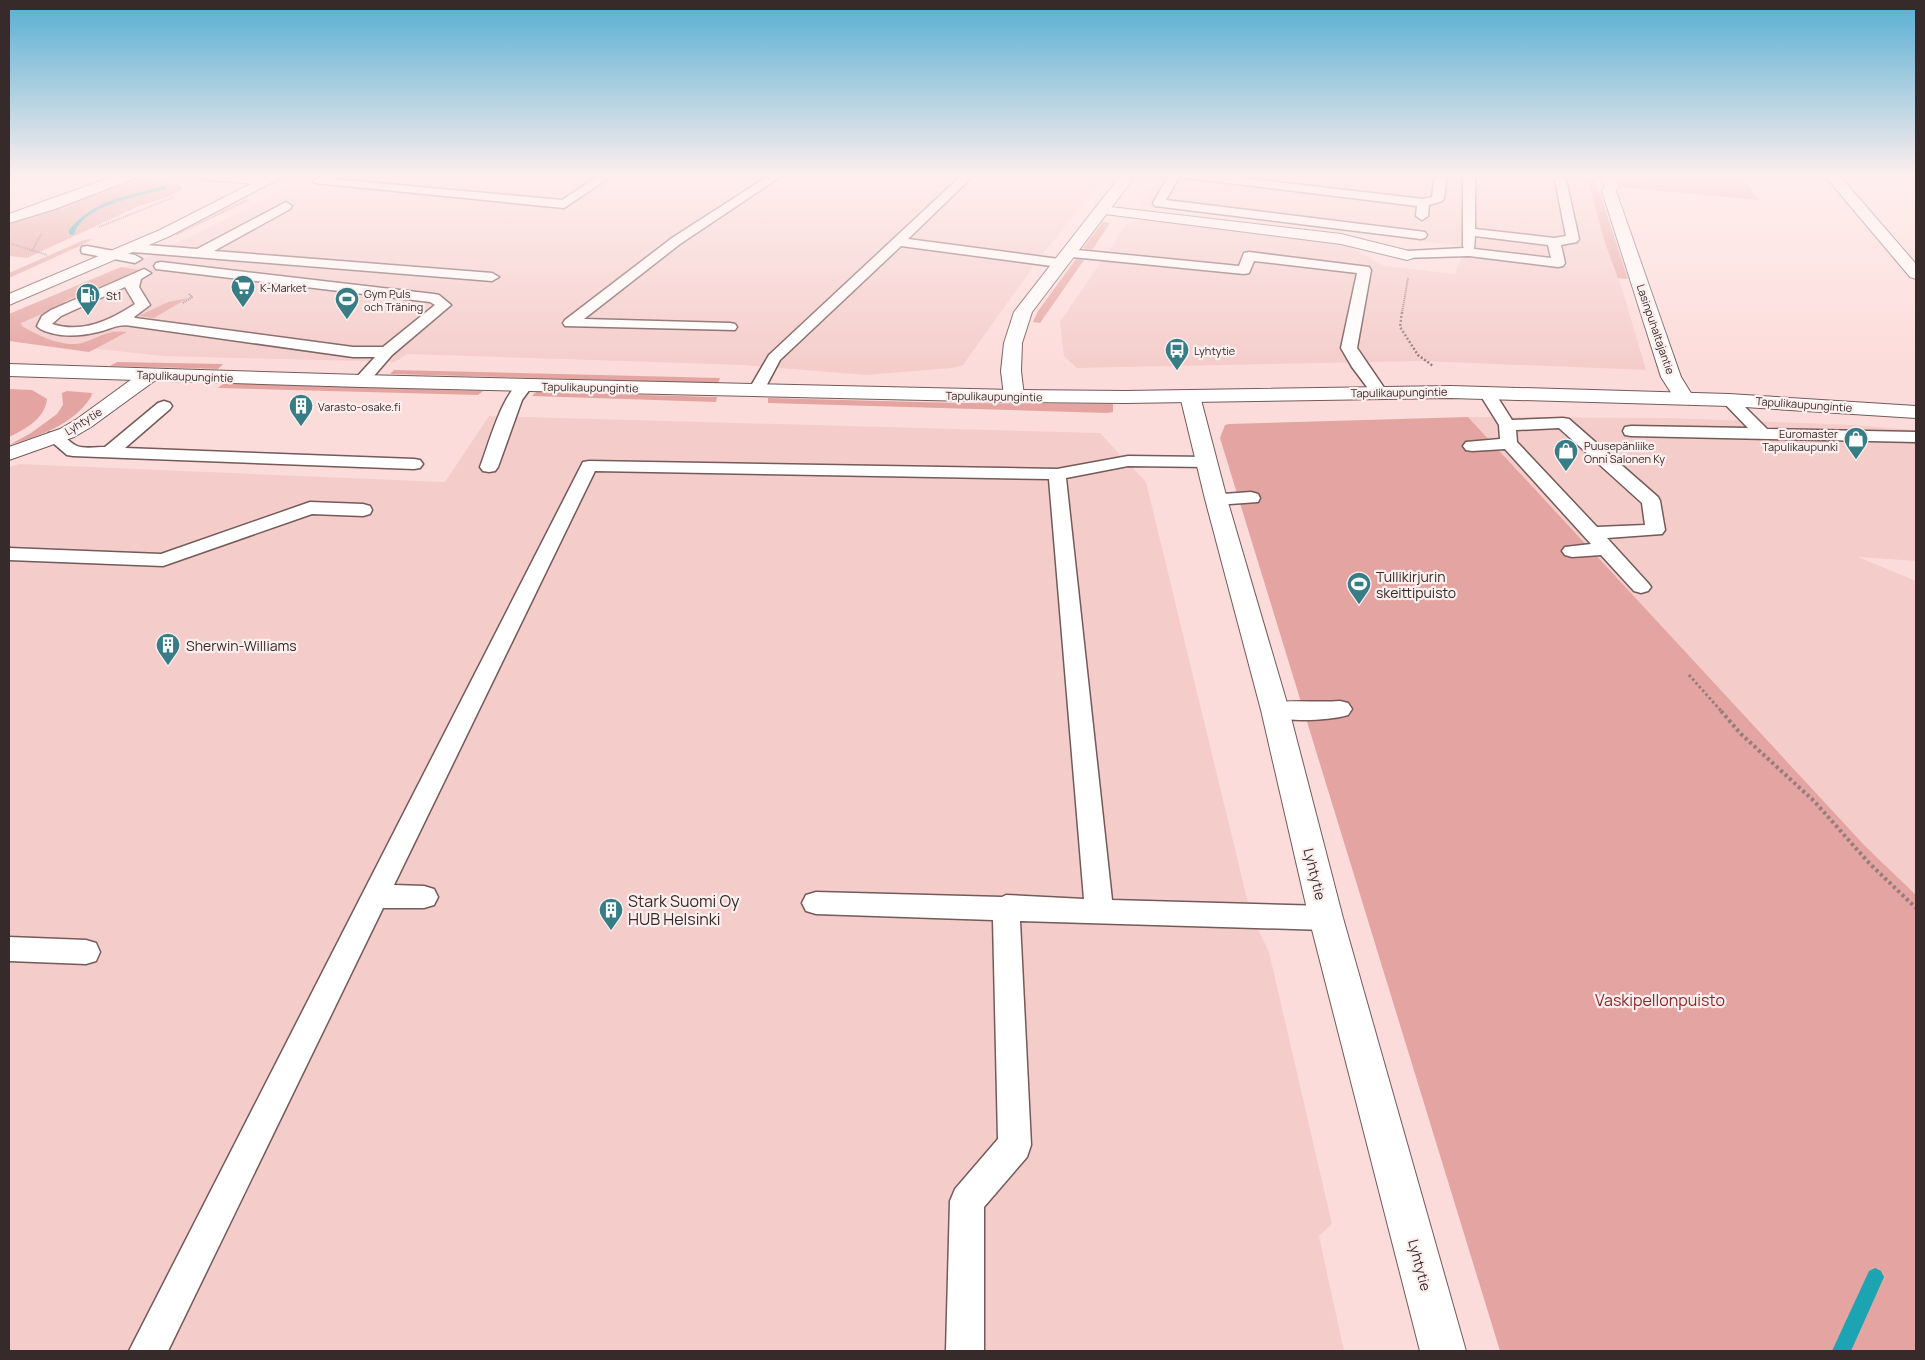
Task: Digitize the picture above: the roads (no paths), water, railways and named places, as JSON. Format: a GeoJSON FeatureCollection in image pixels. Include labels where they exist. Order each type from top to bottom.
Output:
{"type":"FeatureCollection","features":[{"type":"Feature","properties":{"kind":"street"},"geometry":{"type":"LineString","coordinates":[[9,283],[112,238]]}},
{"type":"Feature","properties":{"kind":"street"},"geometry":{"type":"LineString","coordinates":[[9,300],[116,256],[152,238]]}},
{"type":"Feature","properties":{"kind":"street"},"geometry":{"type":"LineString","coordinates":[[1014,396],[1011,371],[1013,343],[1019,320],[1079,238]]}},
{"type":"Feature","properties":{"kind":"street"},"geometry":{"type":"LineString","coordinates":[[1337,238],[1407,255]]}},
{"type":"Feature","properties":{"kind":"street","name":"Lasinpuhaltajantie"},"geometry":{"type":"LineString","coordinates":[[1625,238],[1671,377],[1684,398]]}},
{"type":"Feature","properties":{"kind":"street"},"geometry":{"type":"LineString","coordinates":[[1885,238],[1916,274]]}},
{"type":"Feature","properties":{"kind":"street","name":"Tapulikaupungintie"},"geometry":{"type":"LineString","coordinates":[[9,361],[72,371]]}},
{"type":"Feature","properties":{"kind":"street","name":"Tapulikaupungintie"},"geometry":{"type":"LineString","coordinates":[[9,370],[361,381],[1014,396],[1190,396],[1380,392],[1486,393],[1684,398],[1916,412]]}},
{"type":"Feature","properties":{"kind":"street","name":"Lyhtytie"},"geometry":{"type":"LineString","coordinates":[[9,454],[55,437],[84,423],[150,375]]}},
{"type":"Feature","properties":{"kind":"street","name":"Lyhtytie"},"geometry":{"type":"LineString","coordinates":[[1190,396],[1216,498],[1275,710],[1326,918],[1444,1351]]}},
{"type":"Feature","properties":{"kind":"lane"},"geometry":{"type":"LineString","coordinates":[[200,253],[227,238]]}},
{"type":"Feature","properties":{"kind":"lane"},"geometry":{"type":"LineString","coordinates":[[680,238],[570,323],[730,328]]}},
{"type":"Feature","properties":{"kind":"lane"},"geometry":{"type":"LineString","coordinates":[[756,391],[774,358],[902,238]]}},
{"type":"Feature","properties":{"kind":"lane"},"geometry":{"type":"LineString","coordinates":[[1407,255],[1420,245],[1421,238]]}},
{"type":"Feature","properties":{"kind":"lane"},"geometry":{"type":"LineString","coordinates":[[1469,238],[1469,252]]}},
{"type":"Feature","properties":{"kind":"lane"},"geometry":{"type":"LineString","coordinates":[[1524,238],[1554,242],[1573,238]]}},
{"type":"Feature","properties":{"kind":"lane"},"geometry":{"type":"LineString","coordinates":[[898,242],[1063,258],[1244,270],[1249,256],[1364,270],[1349,348],[1360,367],[1380,392]]}},
{"type":"Feature","properties":{"kind":"lane"},"geometry":{"type":"LineString","coordinates":[[1407,255],[1469,252],[1558,263],[1554,242]]}},
{"type":"Feature","properties":{"kind":"lane"},"geometry":{"type":"LineString","coordinates":[[133,248],[492,277]]}},
{"type":"Feature","properties":{"kind":"lane"},"geometry":{"type":"LineString","coordinates":[[87,250],[160,266],[198,272],[232,273],[283,281],[434,298],[444,304],[387,352],[361,381]]}},
{"type":"Feature","properties":{"kind":"lane"},"geometry":{"type":"LineString","coordinates":[[135,277],[132,287],[144,305],[112,324],[94,329],[70,332],[53,330],[44,326],[47,319],[56,313],[135,277],[160,266]]}},
{"type":"Feature","properties":{"kind":"lane"},"geometry":{"type":"LineString","coordinates":[[198,272],[211,280],[311,290],[333,287]]}},
{"type":"Feature","properties":{"kind":"lane"},"geometry":{"type":"LineString","coordinates":[[258,284],[283,281]]}},
{"type":"Feature","properties":{"kind":"lane"},"geometry":{"type":"LineString","coordinates":[[123,318],[132,322],[354,352],[387,352]]}},
{"type":"Feature","properties":{"kind":"lane"},"geometry":{"type":"LineString","coordinates":[[489,467],[514,399],[525,385]]}},
{"type":"Feature","properties":{"kind":"lane"},"geometry":{"type":"LineString","coordinates":[[1486,393],[1507,425],[1509,444],[1641,588]]}},
{"type":"Feature","properties":{"kind":"lane"},"geometry":{"type":"LineString","coordinates":[[1729,400],[1761,432]]}},
{"type":"Feature","properties":{"kind":"lane"},"geometry":{"type":"LineString","coordinates":[[110,452],[164,406]]}},
{"type":"Feature","properties":{"kind":"lane"},"geometry":{"type":"LineString","coordinates":[[1507,425],[1563,423],[1651,501],[1654,530],[1591,533]]}},
{"type":"Feature","properties":{"kind":"lane"},"geometry":{"type":"LineString","coordinates":[[1631,431],[1761,432],[1916,437]]}},
{"type":"Feature","properties":{"kind":"lane"},"geometry":{"type":"LineString","coordinates":[[55,437],[74,451],[414,464]]}},
{"type":"Feature","properties":{"kind":"lane"},"geometry":{"type":"LineString","coordinates":[[1472,446],[1509,444]]}},
{"type":"Feature","properties":{"kind":"lane"},"geometry":{"type":"LineString","coordinates":[[148,1351],[589,466],[1057,474],[1128,461],[1207,462]]}},
{"type":"Feature","properties":{"kind":"lane"},"geometry":{"type":"LineString","coordinates":[[1057,474],[1099,910]]}},
{"type":"Feature","properties":{"kind":"lane"},"geometry":{"type":"LineString","coordinates":[[1216,498],[1251,498]]}},
{"type":"Feature","properties":{"kind":"lane"},"geometry":{"type":"LineString","coordinates":[[9,554],[163,560],[310,508],[363,510]]}},
{"type":"Feature","properties":{"kind":"lane"},"geometry":{"type":"LineString","coordinates":[[1572,551],[1605,549]]}},
{"type":"Feature","properties":{"kind":"lane"},"geometry":{"type":"LineString","coordinates":[[1275,710],[1317,711],[1340,709]]}},
{"type":"Feature","properties":{"kind":"lane"},"geometry":{"type":"LineString","coordinates":[[375,896],[424,897]]}},
{"type":"Feature","properties":{"kind":"lane"},"geometry":{"type":"LineString","coordinates":[[816,903],[1326,918]]}},
{"type":"Feature","properties":{"kind":"lane"},"geometry":{"type":"LineString","coordinates":[[965,1351],[967,1201],[1015,1145],[1006,908]]}},
{"type":"Feature","properties":{"kind":"lane"},"geometry":{"type":"LineString","coordinates":[[9,949],[86,952]]}},
{"type":"Feature","properties":{"kind":"waterway"},"geometry":{"type":"LineString","coordinates":[[1841,1351],[1875,1277]]}},
{"type":"Feature","properties":{"kind":"place","name":"K-Market"},"geometry":{"type":"Point","coordinates":[243,308]}},
{"type":"Feature","properties":{"kind":"place","name":"St1"},"geometry":{"type":"Point","coordinates":[88,316]}},
{"type":"Feature","properties":{"kind":"place","name":"Gym Puls och Träning"},"geometry":{"type":"Point","coordinates":[347,320]}},
{"type":"Feature","properties":{"kind":"place","name":"Lyhtytie"},"geometry":{"type":"Point","coordinates":[1177,371]}},
{"type":"Feature","properties":{"kind":"place","name":"Varasto-osake.fi"},"geometry":{"type":"Point","coordinates":[301,427]}},
{"type":"Feature","properties":{"kind":"place","name":"Euromaster Tapulikaupunki"},"geometry":{"type":"Point","coordinates":[1856,460]}},
{"type":"Feature","properties":{"kind":"place","name":"Puusepänliike Onni Salonen Ky"},"geometry":{"type":"Point","coordinates":[1566,472]}},
{"type":"Feature","properties":{"kind":"place","name":"Tullikirjurin skeittipuisto"},"geometry":{"type":"Point","coordinates":[1359,605]}},
{"type":"Feature","properties":{"kind":"place","name":"Sherwin-Williams"},"geometry":{"type":"Point","coordinates":[168,666]}},
{"type":"Feature","properties":{"kind":"place","name":"Stark Suomi Oy HUB Helsinki"},"geometry":{"type":"Point","coordinates":[611,931]}},
{"type":"Feature","properties":{"kind":"park label","name":"Vaskipellonpuisto"},"geometry":{"type":"Point","coordinates":[1660,1000]}}]}
